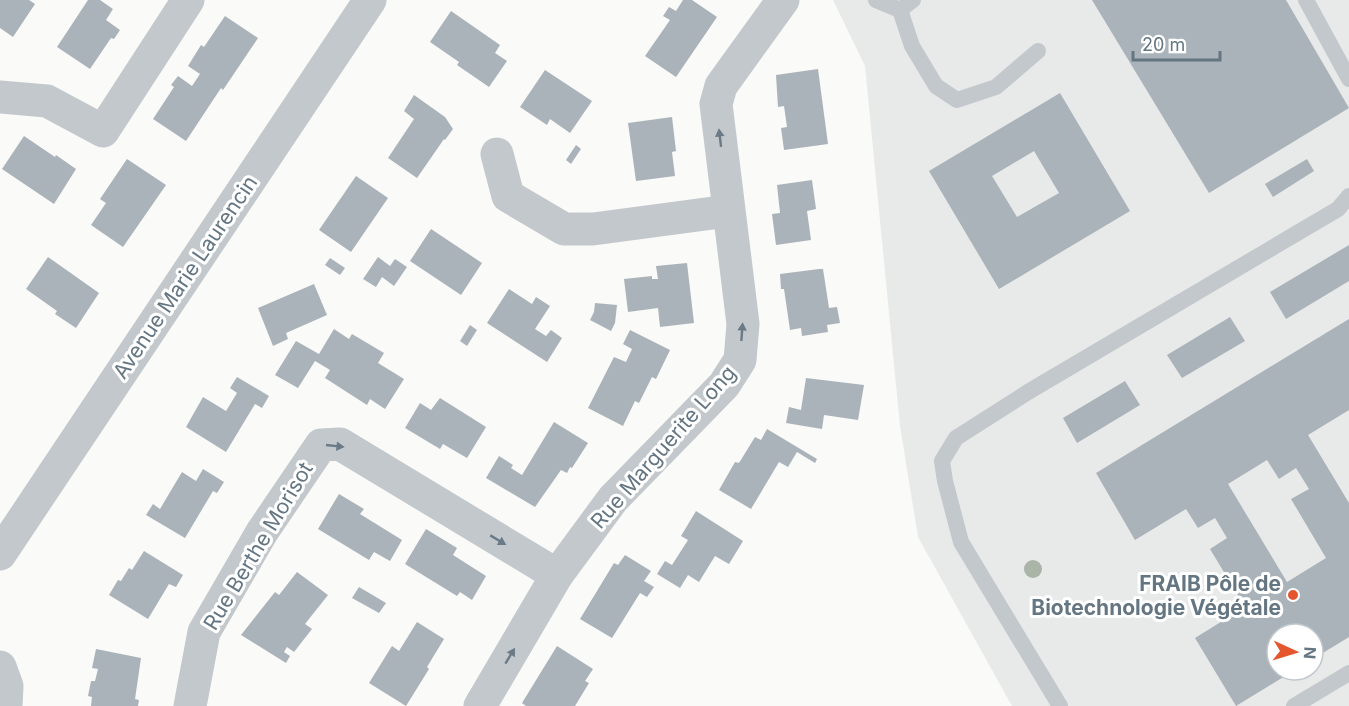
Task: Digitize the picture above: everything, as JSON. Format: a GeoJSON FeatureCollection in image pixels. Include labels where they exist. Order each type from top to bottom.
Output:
{"type":"FeatureCollection","features":[{"type":"Feature","properties":{"kind":"street"},"geometry":{"type":"LineString","coordinates":[[0,97],[46,100],[103,131],[189,0]]}},
{"type":"Feature","properties":{"kind":"street","name":"Avenue Marie Laurencin"},"geometry":{"type":"LineString","coordinates":[[0,554],[370,0]]}},
{"type":"Feature","properties":{"kind":"street","name":"Rue Marguerite Long"},"geometry":{"type":"LineString","coordinates":[[480,706],[557,576],[613,499],[724,385],[740,360],[743,324],[716,104],[721,86],[783,0]]}},
{"type":"Feature","properties":{"kind":"street"},"geometry":{"type":"LineString","coordinates":[[497,154],[508,196],[564,229],[593,229],[728,211]]}},
{"type":"Feature","properties":{"kind":"street","name":"Rue Berthe Morisot"},"geometry":{"type":"LineString","coordinates":[[190,706],[204,632],[262,532],[321,445],[340,444],[557,576]]}},
{"type":"Feature","properties":{"kind":"street"},"geometry":{"type":"LineString","coordinates":[[0,667],[7,686],[6,706]]}},
{"type":"Feature","properties":{"kind":"lane"},"geometry":{"type":"LineString","coordinates":[[876,0],[900,10],[912,46],[936,86],[957,100],[996,87],[1038,51]]}},
{"type":"Feature","properties":{"kind":"lane"},"geometry":{"type":"LineString","coordinates":[[900,10],[914,0]]}},
{"type":"Feature","properties":{"kind":"lane"},"geometry":{"type":"LineString","coordinates":[[1306,0],[1349,79]]}},
{"type":"Feature","properties":{"kind":"lane"},"geometry":{"type":"LineString","coordinates":[[1060,706],[961,542],[942,461],[956,438],[1034,389],[1338,209],[1349,196]]}},
{"type":"Feature","properties":{"kind":"lane"},"geometry":{"type":"LineString","coordinates":[[1294,706],[1349,673]]}},
{"type":"Feature","properties":{"kind":"shaded area"},"geometry":{"type":"Polygon","coordinates":[[[833,0],[1349,0],[1349,706],[1012,706],[918,537],[900,426],[865,66],[833,0]]]}},
{"type":"Feature","properties":{"kind":"building"},"geometry":{"type":"Polygon","coordinates":[[[0,0],[29,0],[35,4],[13,37],[0,28],[0,0]]]}},
{"type":"Feature","properties":{"kind":"building"},"geometry":{"type":"Polygon","coordinates":[[[88,0],[100,0],[113,9],[106,20],[120,30],[114,39],[111,38],[90,69],[57,47],[88,0]]]}},
{"type":"Feature","properties":{"kind":"building"},"geometry":{"type":"Polygon","coordinates":[[[683,0],[692,0],[717,17],[676,77],[645,56],[670,20],[663,16],[669,7],[676,11],[683,0]]]}},
{"type":"Feature","properties":{"kind":"building"},"geometry":{"type":"Polygon","coordinates":[[[1092,0],[1286,0],[1349,108],[1209,193],[1092,0]]]}},
{"type":"Feature","properties":{"kind":"building"},"geometry":{"type":"Polygon","coordinates":[[[451,11],[500,45],[495,53],[507,61],[489,87],[457,65],[459,62],[430,42],[451,11]]]}},
{"type":"Feature","properties":{"kind":"building"},"geometry":{"type":"Polygon","coordinates":[[[225,16],[258,38],[186,141],[153,119],[174,87],[171,85],[178,76],[192,86],[200,74],[188,66],[201,45],[204,47],[225,16]]]}},
{"type":"Feature","properties":{"kind":"building"},"geometry":{"type":"Polygon","coordinates":[[[818,69],[828,144],[784,150],[781,128],[787,127],[784,106],[778,107],[776,75],[818,69]]]}},
{"type":"Feature","properties":{"kind":"building"},"geometry":{"type":"Polygon","coordinates":[[[545,70],[592,101],[570,133],[550,119],[547,125],[520,107],[545,70]]]}},
{"type":"Feature","properties":{"kind":"building"},"geometry":{"type":"Polygon","coordinates":[[[1060,93],[1130,211],[999,289],[929,171],[1060,93]],[[1034,151],[992,176],[1017,217],[1059,193],[1034,151]]]}},
{"type":"Feature","properties":{"kind":"building"},"geometry":{"type":"Polygon","coordinates":[[[414,95],[445,117],[453,129],[417,178],[388,158],[414,119],[404,111],[414,95]]]}},
{"type":"Feature","properties":{"kind":"building"},"geometry":{"type":"Polygon","coordinates":[[[672,117],[676,151],[672,152],[675,176],[636,181],[628,123],[672,117]]]}},
{"type":"Feature","properties":{"kind":"building"},"geometry":{"type":"Polygon","coordinates":[[[24,136],[76,169],[54,204],[2,169],[24,136]]]}},
{"type":"Feature","properties":{"kind":"building"},"geometry":{"type":"Polygon","coordinates":[[[576,145],[581,149],[571,164],[566,160],[576,145]]]}},
{"type":"Feature","properties":{"kind":"building"},"geometry":{"type":"Polygon","coordinates":[[[127,159],[166,185],[123,247],[91,225],[106,203],[100,199],[127,159]]]}},
{"type":"Feature","properties":{"kind":"building"},"geometry":{"type":"Polygon","coordinates":[[[1307,159],[1314,171],[1273,197],[1265,184],[1307,159]]]}},
{"type":"Feature","properties":{"kind":"building"},"geometry":{"type":"Polygon","coordinates":[[[356,176],[388,198],[351,252],[319,230],[356,176]]]}},
{"type":"Feature","properties":{"kind":"building"},"geometry":{"type":"Polygon","coordinates":[[[812,180],[816,209],[807,211],[811,240],[776,245],[772,214],[780,213],[777,185],[812,180]]]}},
{"type":"Feature","properties":{"kind":"building"},"geometry":{"type":"Polygon","coordinates":[[[431,229],[482,263],[461,295],[410,261],[431,229]]]}},
{"type":"Feature","properties":{"kind":"building"},"geometry":{"type":"Polygon","coordinates":[[[1349,245],[1349,281],[1286,319],[1270,292],[1349,245]]]}},
{"type":"Feature","properties":{"kind":"building"},"geometry":{"type":"Polygon","coordinates":[[[48,257],[99,293],[76,328],[55,314],[57,311],[26,289],[48,257]]]}},
{"type":"Feature","properties":{"kind":"building"},"geometry":{"type":"Polygon","coordinates":[[[378,257],[390,266],[395,259],[407,267],[394,286],[382,277],[376,287],[363,279],[378,257]]]}},
{"type":"Feature","properties":{"kind":"building"},"geometry":{"type":"Polygon","coordinates":[[[330,258],[345,268],[340,275],[325,265],[330,258]]]}},
{"type":"Feature","properties":{"kind":"building"},"geometry":{"type":"Polygon","coordinates":[[[687,263],[694,323],[660,327],[658,308],[628,312],[624,279],[652,276],[652,279],[658,279],[656,266],[687,263]]]}},
{"type":"Feature","properties":{"kind":"building"},"geometry":{"type":"Polygon","coordinates":[[[823,269],[829,308],[837,307],[840,323],[827,325],[828,332],[802,336],[801,328],[790,330],[780,274],[823,269]]]}},
{"type":"Feature","properties":{"kind":"building"},"geometry":{"type":"Polygon","coordinates":[[[314,284],[327,315],[286,333],[288,339],[273,346],[258,308],[314,284]]]}},
{"type":"Feature","properties":{"kind":"building"},"geometry":{"type":"Polygon","coordinates":[[[509,289],[532,304],[536,297],[550,306],[535,329],[546,336],[551,330],[562,338],[547,362],[487,323],[509,289]]]}},
{"type":"Feature","properties":{"kind":"building"},"geometry":{"type":"Polygon","coordinates":[[[595,303],[617,305],[615,323],[611,331],[590,320],[595,303]]]}},
{"type":"Feature","properties":{"kind":"building"},"geometry":{"type":"Polygon","coordinates":[[[1230,317],[1245,341],[1182,378],[1167,355],[1230,317]]]}},
{"type":"Feature","properties":{"kind":"building"},"geometry":{"type":"Polygon","coordinates":[[[1349,319],[1349,410],[1308,435],[1349,503],[1349,637],[1325,652],[1325,622],[1265,622],[1265,682],[1275,682],[1236,706],[1195,638],[1245,607],[1210,549],[1227,538],[1215,518],[1198,528],[1186,509],[1135,540],[1096,473],[1349,319]],[[1267,460],[1228,484],[1287,582],[1326,558],[1291,499],[1309,489],[1296,468],[1279,479],[1267,460]]]}},
{"type":"Feature","properties":{"kind":"building"},"geometry":{"type":"Polygon","coordinates":[[[470,325],[477,330],[467,346],[460,341],[470,325]]]}},
{"type":"Feature","properties":{"kind":"building"},"geometry":{"type":"Polygon","coordinates":[[[334,329],[349,339],[352,334],[384,353],[378,363],[404,379],[385,409],[370,399],[367,405],[325,378],[330,370],[315,361],[298,388],[275,375],[296,341],[319,354],[334,329]]]}},
{"type":"Feature","properties":{"kind":"building"},"geometry":{"type":"Polygon","coordinates":[[[630,330],[670,350],[656,379],[652,377],[639,403],[635,401],[623,426],[588,408],[614,357],[626,362],[632,349],[623,344],[630,330]]]}},
{"type":"Feature","properties":{"kind":"building"},"geometry":{"type":"Polygon","coordinates":[[[237,377],[269,396],[262,408],[255,404],[226,452],[186,427],[203,397],[226,411],[237,393],[230,388],[237,377]]]}},
{"type":"Feature","properties":{"kind":"building"},"geometry":{"type":"Polygon","coordinates":[[[806,378],[864,385],[858,420],[824,415],[822,429],[786,423],[789,407],[801,410],[806,378]]]}},
{"type":"Feature","properties":{"kind":"building"},"geometry":{"type":"Polygon","coordinates":[[[1125,381],[1140,405],[1077,443],[1063,418],[1125,381]]]}},
{"type":"Feature","properties":{"kind":"building"},"geometry":{"type":"Polygon","coordinates":[[[440,398],[486,427],[467,458],[443,444],[440,449],[405,428],[420,403],[431,410],[440,398]]]}},
{"type":"Feature","properties":{"kind":"building"},"geometry":{"type":"Polygon","coordinates":[[[554,422],[588,443],[572,468],[570,467],[567,473],[561,470],[535,507],[486,478],[499,456],[513,465],[511,468],[522,475],[554,422]]]}},
{"type":"Feature","properties":{"kind":"building"},"geometry":{"type":"Polygon","coordinates":[[[767,429],[817,459],[815,463],[797,452],[788,467],[779,462],[751,509],[719,490],[735,462],[739,463],[755,437],[761,440],[767,429]]]}},
{"type":"Feature","properties":{"kind":"building"},"geometry":{"type":"Polygon","coordinates":[[[203,469],[224,482],[217,493],[213,491],[185,538],[146,515],[153,504],[160,509],[182,472],[196,481],[203,469]]]}},
{"type":"Feature","properties":{"kind":"building"},"geometry":{"type":"Polygon","coordinates":[[[339,494],[364,509],[360,514],[402,540],[390,561],[374,552],[369,560],[318,529],[339,494]]]}},
{"type":"Feature","properties":{"kind":"building"},"geometry":{"type":"Polygon","coordinates":[[[696,511],[743,541],[729,564],[715,556],[699,582],[688,575],[680,588],[657,574],[665,561],[672,565],[688,540],[681,536],[696,511]]]}},
{"type":"Feature","properties":{"kind":"building"},"geometry":{"type":"Polygon","coordinates":[[[426,529],[457,548],[453,555],[486,576],[472,600],[460,592],[457,596],[405,564],[426,529]]]}},
{"type":"Feature","properties":{"kind":"building"},"geometry":{"type":"Polygon","coordinates":[[[144,551],[183,575],[176,587],[169,584],[148,619],[109,595],[129,568],[132,570],[144,551]]]}},
{"type":"Feature","properties":{"kind":"building"},"geometry":{"type":"Polygon","coordinates":[[[625,555],[651,571],[644,581],[654,587],[647,597],[640,593],[612,638],[580,619],[614,563],[618,565],[625,555]]]}},
{"type":"Feature","properties":{"kind":"building"},"geometry":{"type":"Polygon","coordinates":[[[297,572],[328,595],[305,624],[312,629],[294,652],[287,647],[284,652],[290,656],[286,663],[241,635],[275,592],[279,595],[297,572]]]}},
{"type":"Feature","properties":{"kind":"building"},"geometry":{"type":"Polygon","coordinates":[[[359,587],[386,603],[379,613],[352,598],[359,587]]]}},
{"type":"Feature","properties":{"kind":"building"},"geometry":{"type":"Polygon","coordinates":[[[417,622],[444,639],[406,706],[369,683],[392,646],[399,651],[417,622]]]}},
{"type":"Feature","properties":{"kind":"building"},"geometry":{"type":"Polygon","coordinates":[[[557,646],[593,669],[585,681],[589,683],[575,706],[526,706],[522,703],[557,646]]]}},
{"type":"Feature","properties":{"kind":"building"},"geometry":{"type":"Polygon","coordinates":[[[96,649],[141,658],[135,699],[139,700],[138,706],[91,706],[92,697],[88,696],[91,681],[95,681],[98,669],[92,668],[96,649]]]}},
{"type":"Feature","properties":{"kind":"place","name":"FRAIB Pôle de Biotechnologie Végétale"},"geometry":{"type":"Point","coordinates":[1293,595]}}]}
